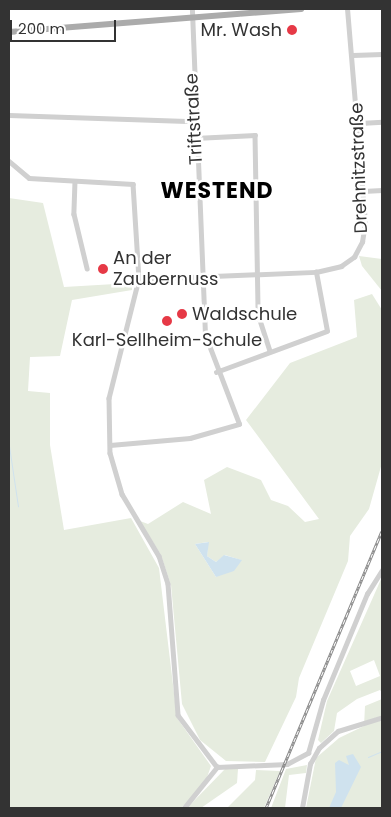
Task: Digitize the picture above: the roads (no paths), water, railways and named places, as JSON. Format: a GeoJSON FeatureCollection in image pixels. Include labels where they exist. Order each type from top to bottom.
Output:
{"type":"FeatureCollection","features":[{"type":"Feature","properties":{"kind":"main road"},"geometry":{"type":"LineString","coordinates":[[9,32],[301,9]]}},
{"type":"Feature","properties":{"kind":"street","name":"Triftstraße"},"geometry":{"type":"LineString","coordinates":[[110,445],[190,438],[239,424],[216,372],[205,335],[194,121],[190,18],[192,9]]}},
{"type":"Feature","properties":{"kind":"street","name":"Drehnitzstraße"},"geometry":{"type":"LineString","coordinates":[[139,280],[316,272],[341,266],[358,249],[364,236],[360,123],[347,9]]}},
{"type":"Feature","properties":{"kind":"street"},"geometry":{"type":"LineString","coordinates":[[353,55],[382,54]]}},
{"type":"Feature","properties":{"kind":"street"},"geometry":{"type":"LineString","coordinates":[[9,115],[194,121]]}},
{"type":"Feature","properties":{"kind":"street"},"geometry":{"type":"LineString","coordinates":[[360,123],[382,122]]}},
{"type":"Feature","properties":{"kind":"street"},"geometry":{"type":"LineString","coordinates":[[195,138],[255,135],[259,214],[256,274],[259,323],[270,351]]}},
{"type":"Feature","properties":{"kind":"street"},"geometry":{"type":"LineString","coordinates":[[9,161],[30,178],[133,184],[139,280],[109,398],[110,445],[122,494],[159,556],[168,584],[178,715],[189,735],[217,764],[284,764],[306,755],[312,748],[323,700],[367,594],[382,570]]}},
{"type":"Feature","properties":{"kind":"street"},"geometry":{"type":"LineString","coordinates":[[76,180],[74,214],[87,268]]}},
{"type":"Feature","properties":{"kind":"street"},"geometry":{"type":"LineString","coordinates":[[363,191],[382,190]]}},
{"type":"Feature","properties":{"kind":"street"},"geometry":{"type":"LineString","coordinates":[[216,372],[326,328],[316,272]]}},
{"type":"Feature","properties":{"kind":"street"},"geometry":{"type":"LineString","coordinates":[[302,808],[312,761],[318,750],[338,731],[380,718]]}},
{"type":"Feature","properties":{"kind":"street"},"geometry":{"type":"LineString","coordinates":[[312,748],[318,750]]}},
{"type":"Feature","properties":{"kind":"street"},"geometry":{"type":"LineString","coordinates":[[306,755],[312,761]]}},
{"type":"Feature","properties":{"kind":"street"},"geometry":{"type":"LineString","coordinates":[[184,808],[217,764]]}},
{"type":"Feature","properties":{"kind":"water"},"geometry":{"type":"Polygon","coordinates":[[[209,542],[207,556],[216,562],[224,555],[242,560],[234,571],[216,577],[195,544],[209,542]]]}},
{"type":"Feature","properties":{"kind":"water"},"geometry":{"type":"Polygon","coordinates":[[[353,754],[361,767],[341,808],[329,808],[336,792],[335,763],[339,760],[349,765],[346,756],[353,754]]]}},
{"type":"Feature","properties":{"kind":"waterway"},"geometry":{"type":"LineString","coordinates":[[9,446],[18,506]]}},
{"type":"Feature","properties":{"kind":"waterway"},"geometry":{"type":"LineString","coordinates":[[368,757],[382,751]]}},
{"type":"Feature","properties":{"kind":"railway"},"geometry":{"type":"LineString","coordinates":[[266,808],[382,531]]}},
{"type":"Feature","properties":{"kind":"place","name":"Mr. Wash"},"geometry":{"type":"Point","coordinates":[292,30]}},
{"type":"Feature","properties":{"kind":"place","name":"An der Zaubernuss"},"geometry":{"type":"Point","coordinates":[103,269]}},
{"type":"Feature","properties":{"kind":"place","name":"Waldschule"},"geometry":{"type":"Point","coordinates":[182,314]}},
{"type":"Feature","properties":{"kind":"place","name":"Karl-Sellheim-Schule"},"geometry":{"type":"Point","coordinates":[167,321]}},
{"type":"Feature","properties":{"kind":"district","name":"WESTEND"},"geometry":{"type":"Point","coordinates":[217,191]}}]}
